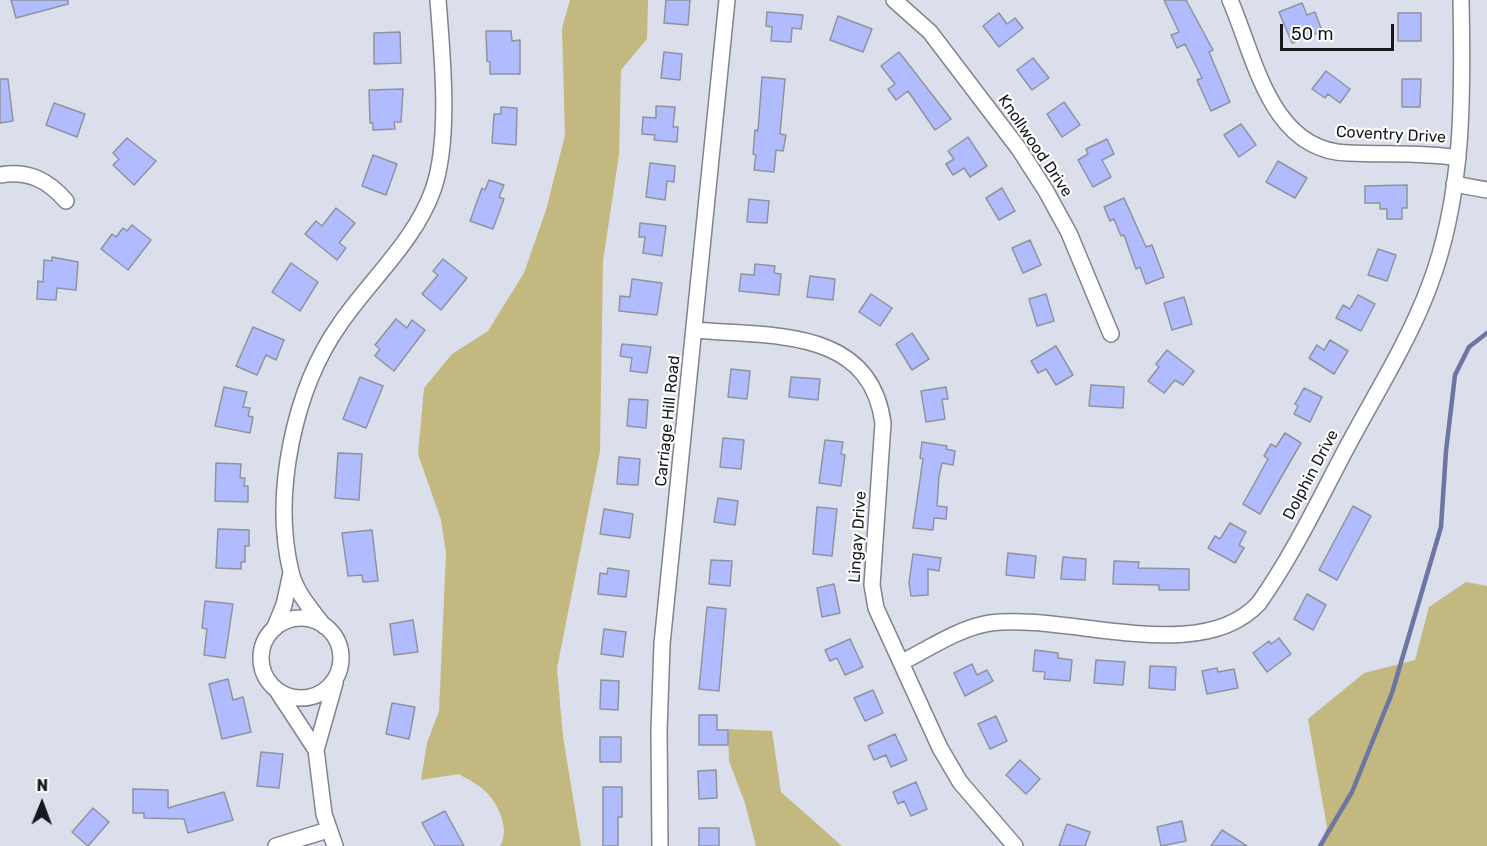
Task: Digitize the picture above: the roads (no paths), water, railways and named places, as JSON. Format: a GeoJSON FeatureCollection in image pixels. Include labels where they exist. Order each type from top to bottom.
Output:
{"type":"FeatureCollection","features":[{"type":"Feature","properties":{"kind":"street"},"geometry":{"type":"LineString","coordinates":[[316,750],[267,678],[262,662],[264,644],[274,629],[284,605],[291,573],[286,523],[287,464],[304,392],[338,326],[421,217],[437,178],[442,135],[438,0]]}},
{"type":"Feature","properties":{"kind":"street","name":"Carriage Hill Road"},"geometry":{"type":"LineString","coordinates":[[660,846],[659,731],[662,644],[727,0]]}},
{"type":"Feature","properties":{"kind":"street","name":"Knollwood Drive"},"geometry":{"type":"LineString","coordinates":[[894,0],[930,32],[1019,149],[1046,190],[1069,233],[1111,334]]}},
{"type":"Feature","properties":{"kind":"street","name":"Coventry Drive"},"geometry":{"type":"LineString","coordinates":[[1230,0],[1274,106],[1286,124],[1300,137],[1336,152],[1416,152],[1458,158]]}},
{"type":"Feature","properties":{"kind":"street","name":"Dolphin Drive"},"geometry":{"type":"LineString","coordinates":[[902,662],[967,629],[990,623],[1184,634],[1210,632],[1229,626],[1250,613],[1268,590],[1312,513],[1416,318],[1436,266],[1458,158],[1461,105],[1461,0]]}},
{"type":"Feature","properties":{"kind":"street"},"geometry":{"type":"LineString","coordinates":[[0,175],[17,173],[33,176],[56,189],[66,201]]}},
{"type":"Feature","properties":{"kind":"street"},"geometry":{"type":"LineString","coordinates":[[1454,184],[1487,190]]}},
{"type":"Feature","properties":{"kind":"street","name":"Lingay Drive"},"geometry":{"type":"LineString","coordinates":[[695,330],[819,344],[849,359],[871,382],[880,403],[883,423],[872,593],[939,748],[960,782],[1015,846]]}},
{"type":"Feature","properties":{"kind":"street"},"geometry":{"type":"LineString","coordinates":[[291,573],[306,604],[334,635],[340,647],[338,675],[324,713],[316,750],[328,830],[335,846]]}},
{"type":"Feature","properties":{"kind":"street"},"geometry":{"type":"LineString","coordinates":[[274,629],[285,622],[297,619],[311,620],[324,626]]}},
{"type":"Feature","properties":{"kind":"street"},"geometry":{"type":"LineString","coordinates":[[275,689],[292,697],[312,697],[329,687],[338,675]]}},
{"type":"Feature","properties":{"kind":"street"},"geometry":{"type":"LineString","coordinates":[[276,846],[328,830]]}},
{"type":"Feature","properties":{"kind":"waterway"},"geometry":{"type":"LineString","coordinates":[[1320,846],[1352,792],[1392,693],[1441,527],[1446,451],[1455,375],[1469,347],[1487,333]]}}]}
